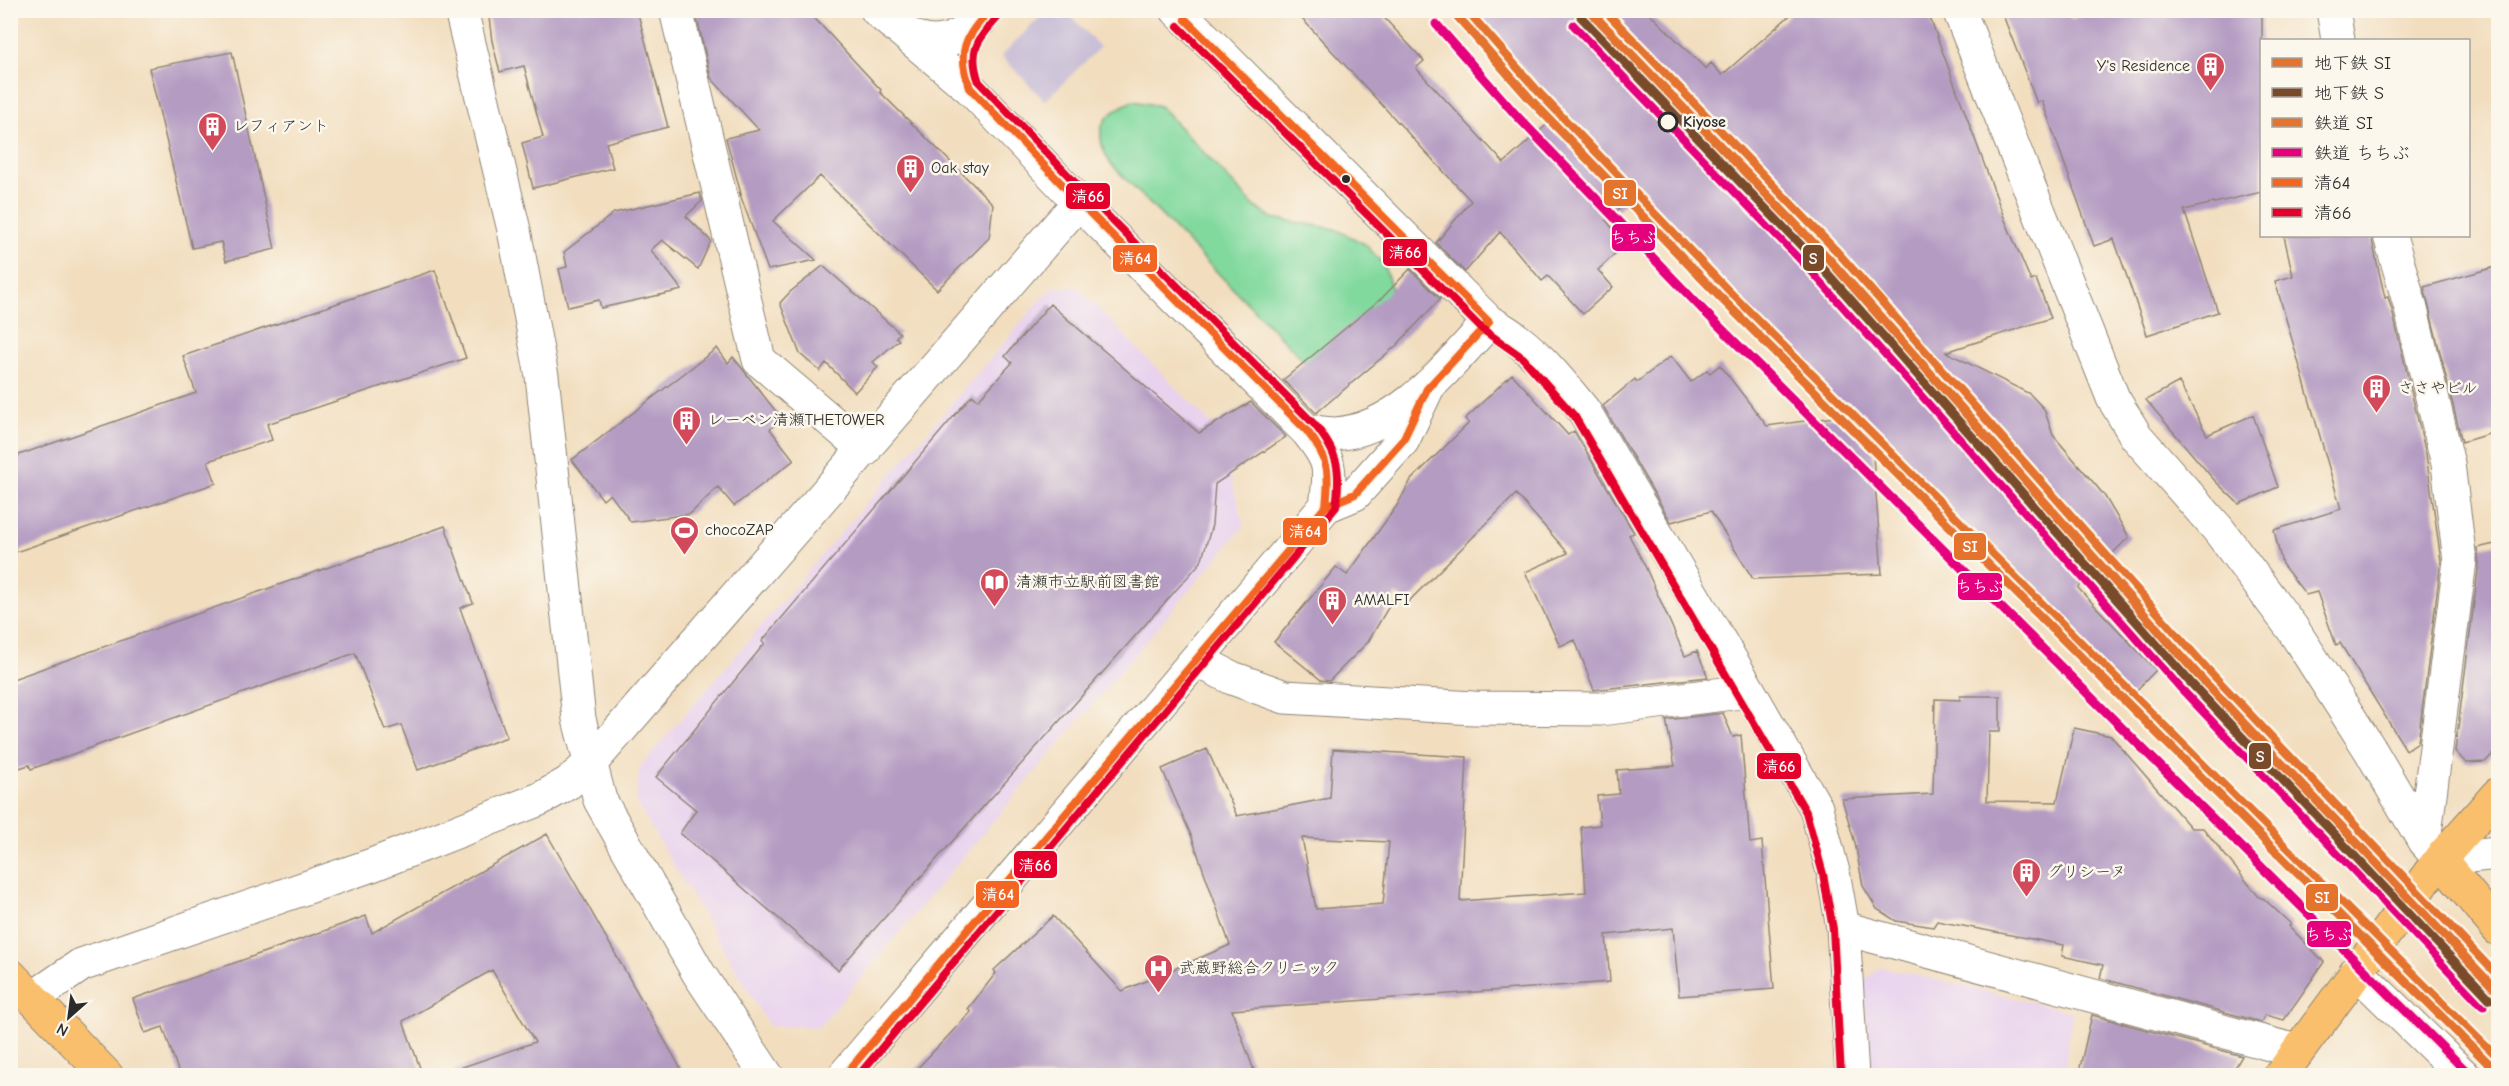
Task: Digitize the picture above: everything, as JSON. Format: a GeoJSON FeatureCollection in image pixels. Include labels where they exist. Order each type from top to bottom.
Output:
{"type":"FeatureCollection","features":[{"type":"Feature","properties":{"kind":"main road"},"geometry":{"type":"LineString","coordinates":[[2288,1064],[2356,971],[2432,850],[2499,794]]}},
{"type":"Feature","properties":{"kind":"main road"},"geometry":{"type":"LineString","coordinates":[[2432,850],[2499,929]]}},
{"type":"Feature","properties":{"kind":"main road"},"geometry":{"type":"LineString","coordinates":[[22,986],[107,1076]]}},
{"type":"Feature","properties":{"kind":"street"},"geometry":{"type":"LineString","coordinates":[[460,10],[514,230],[542,376],[579,719],[600,800],[699,974],[766,1076]]}},
{"type":"Feature","properties":{"kind":"street"},"geometry":{"type":"LineString","coordinates":[[676,10],[759,360],[865,450]]}},
{"type":"Feature","properties":{"kind":"street"},"geometry":{"type":"LineString","coordinates":[[1177,10],[1489,322],[1508,331],[1527,347],[1561,382],[1584,411],[1816,808],[1833,872],[1843,928],[1852,1076]]}},
{"type":"Feature","properties":{"kind":"street"},"geometry":{"type":"LineString","coordinates":[[1959,10],[2113,398],[2136,436],[2218,529],[2292,628],[2432,850]]}},
{"type":"Feature","properties":{"kind":"street"},"geometry":{"type":"LineString","coordinates":[[2333,10],[2338,39]]}},
{"type":"Feature","properties":{"kind":"street"},"geometry":{"type":"LineString","coordinates":[[886,18],[913,39],[936,43],[952,40],[984,16]]}},
{"type":"Feature","properties":{"kind":"street"},"geometry":{"type":"LineString","coordinates":[[969,88],[963,72],[961,52],[966,38],[984,16]]}},
{"type":"Feature","properties":{"kind":"street"},"geometry":{"type":"LineString","coordinates":[[886,18],[969,88],[1307,431],[1326,455],[1330,478],[1326,506]]}},
{"type":"Feature","properties":{"kind":"street"},"geometry":{"type":"LineString","coordinates":[[22,986],[51,983],[81,965],[372,865],[540,800],[568,783],[590,764],[1079,202]]}},
{"type":"Feature","properties":{"kind":"street"},"geometry":{"type":"LineString","coordinates":[[2390,237],[2410,305],[2448,464],[2460,561],[2432,850]]}},
{"type":"Feature","properties":{"kind":"street"},"geometry":{"type":"LineString","coordinates":[[1307,431],[1333,434],[1357,430],[1384,418],[1427,388],[1489,322]]}},
{"type":"Feature","properties":{"kind":"street"},"geometry":{"type":"LineString","coordinates":[[844,1076],[1326,506],[1355,494],[1403,440],[1427,388]]}},
{"type":"Feature","properties":{"kind":"street"},"geometry":{"type":"LineString","coordinates":[[1197,660],[1232,678],[1286,696],[1474,708],[1600,709],[1749,691]]}},
{"type":"Feature","properties":{"kind":"street"},"geometry":{"type":"LineString","coordinates":[[2432,850],[2499,853]]}},
{"type":"Feature","properties":{"kind":"street"},"geometry":{"type":"LineString","coordinates":[[1843,928],[2288,1064]]}},
{"type":"Feature","properties":{"kind":"street"},"geometry":{"type":"LineString","coordinates":[[2356,971],[2464,1076]]}},
{"type":"Feature","properties":{"kind":"shaded area"},"geometry":{"type":"Polygon","coordinates":[[[1046,11],[1066,11],[1100,47],[1045,101],[1001,56],[1046,11]]]}},
{"type":"Feature","properties":{"kind":"shaded area"},"geometry":{"type":"Polygon","coordinates":[[[1077,287],[1219,432],[1244,526],[819,1027],[769,1026],[636,802],[640,767],[1051,288],[1077,287]]]}},
{"type":"Feature","properties":{"kind":"shaded area"},"geometry":{"type":"Polygon","coordinates":[[[1882,967],[2072,1012],[2064,1075],[1872,1075],[1863,981],[1882,967]]]}},
{"type":"Feature","properties":{"kind":"green space"},"geometry":{"type":"Polygon","coordinates":[[[1133,101],[1160,106],[1255,207],[1272,218],[1335,229],[1365,244],[1384,265],[1394,297],[1311,368],[1110,163],[1101,142],[1102,126],[1113,112],[1133,101]]]}},
{"type":"Feature","properties":{"kind":"building"},"geometry":{"type":"Polygon","coordinates":[[[488,10],[637,10],[668,127],[606,143],[613,168],[533,188],[522,143],[543,137],[524,66],[500,72],[492,41],[488,10]]]}},
{"type":"Feature","properties":{"kind":"building"},"geometry":{"type":"Polygon","coordinates":[[[695,10],[807,10],[881,90],[880,92],[993,204],[989,238],[937,290],[820,176],[773,221],[816,260],[768,270],[739,192],[741,194],[726,138],[759,130],[711,78],[695,10]]]}},
{"type":"Feature","properties":{"kind":"building"},"geometry":{"type":"Polygon","coordinates":[[[1294,10],[1377,10],[1424,61],[1416,68],[1504,163],[1562,111],[1472,10],[1646,10],[1706,69],[1711,63],[1722,75],[1796,10],[1927,10],[2005,220],[2031,281],[2036,279],[2051,318],[1946,352],[2030,394],[2044,409],[2053,435],[2104,495],[2129,537],[2078,588],[2156,670],[2129,698],[2039,611],[1872,442],[1882,574],[1753,579],[1711,511],[1671,522],[1603,406],[1635,379],[1637,382],[1671,356],[1691,382],[1707,370],[1710,373],[1720,365],[1767,426],[1850,415],[1635,194],[1606,220],[1625,244],[1598,270],[1613,287],[1583,314],[1548,276],[1542,281],[1500,232],[1465,272],[1436,243],[1471,201],[1294,10]]]}},
{"type":"Feature","properties":{"kind":"building"},"geometry":{"type":"Polygon","coordinates":[[[2001,10],[2068,10],[2071,19],[2099,10],[2262,10],[2260,192],[2184,210],[2218,312],[2147,335],[2114,239],[2094,246],[2042,101],[2037,103],[2001,10]]]}},
{"type":"Feature","properties":{"kind":"building","name":"レフィアント"},"geometry":{"type":"Polygon","coordinates":[[[232,52],[275,249],[226,261],[221,242],[192,248],[149,68],[232,52]]]}},
{"type":"Feature","properties":{"kind":"building"},"geometry":{"type":"Polygon","coordinates":[[[700,193],[702,201],[686,216],[711,241],[698,269],[662,240],[651,250],[682,290],[601,308],[599,300],[568,307],[559,269],[567,267],[564,252],[614,213],[700,193]]]}},
{"type":"Feature","properties":{"kind":"building"},"geometry":{"type":"Polygon","coordinates":[[[2284,237],[2371,237],[2385,298],[2388,297],[2392,310],[2426,454],[2441,561],[2418,742],[2406,750],[2340,643],[2336,645],[2317,592],[2306,595],[2282,564],[2274,530],[2341,509],[2275,281],[2293,276],[2284,237]]]}},
{"type":"Feature","properties":{"kind":"building"},"geometry":{"type":"Polygon","coordinates":[[[823,266],[900,333],[896,337],[899,340],[873,362],[878,367],[855,392],[826,363],[820,371],[800,354],[780,303],[790,292],[823,266]]]}},
{"type":"Feature","properties":{"kind":"building"},"geometry":{"type":"Polygon","coordinates":[[[2499,266],[2499,431],[2462,442],[2424,287],[2499,266]]]}},
{"type":"Feature","properties":{"kind":"building"},"geometry":{"type":"Polygon","coordinates":[[[1410,269],[1440,299],[1397,345],[1316,413],[1283,380],[1383,297],[1410,269]]]}},
{"type":"Feature","properties":{"kind":"building"},"geometry":{"type":"Polygon","coordinates":[[[435,270],[466,358],[267,424],[272,440],[208,461],[216,483],[10,554],[10,458],[196,393],[183,356],[435,270]]]}},
{"type":"Feature","properties":{"kind":"building"},"geometry":{"type":"Polygon","coordinates":[[[1050,304],[1199,433],[1251,402],[1286,437],[1215,484],[1212,525],[1201,562],[838,970],[680,833],[696,810],[656,777],[765,643],[762,641],[972,395],[978,400],[1012,363],[1005,356],[1050,304]]]}},
{"type":"Feature","properties":{"kind":"building","name":"レーベン清瀬THETOWER"},"geometry":{"type":"Polygon","coordinates":[[[717,348],[728,363],[733,357],[782,419],[770,429],[794,460],[734,506],[718,487],[690,514],[631,522],[610,494],[603,500],[572,460],[717,348]]]}},
{"type":"Feature","properties":{"kind":"building"},"geometry":{"type":"Polygon","coordinates":[[[1512,374],[1568,435],[1574,431],[1634,533],[1629,535],[1685,656],[1697,651],[1708,677],[1594,690],[1575,640],[1560,646],[1525,572],[1568,553],[1516,494],[1408,602],[1396,594],[1368,642],[1329,681],[1321,680],[1274,642],[1336,567],[1347,575],[1398,504],[1411,480],[1469,423],[1465,419],[1512,374]]]}},
{"type":"Feature","properties":{"kind":"building"},"geometry":{"type":"Polygon","coordinates":[[[2179,382],[2207,435],[2253,415],[2278,487],[2239,504],[2215,481],[2146,400],[2179,382]]]}},
{"type":"Feature","properties":{"kind":"building"},"geometry":{"type":"Polygon","coordinates":[[[445,526],[473,603],[460,608],[507,737],[418,770],[401,725],[385,730],[355,653],[31,769],[29,765],[10,771],[10,680],[445,526]]]}},
{"type":"Feature","properties":{"kind":"building"},"geometry":{"type":"Polygon","coordinates":[[[2499,543],[2499,748],[2485,762],[2466,763],[2455,751],[2479,563],[2477,548],[2499,543]]]}},
{"type":"Feature","properties":{"kind":"building"},"geometry":{"type":"Polygon","coordinates":[[[1960,696],[2000,696],[2000,732],[1989,732],[1987,801],[2057,802],[2074,728],[2111,736],[2191,828],[2203,828],[2259,897],[2291,924],[2289,926],[2324,962],[2284,1020],[2265,1015],[2261,1022],[2100,978],[2103,965],[2062,956],[2064,945],[1937,921],[1933,927],[1896,921],[1877,909],[1863,886],[1855,843],[1842,799],[1933,794],[1935,699],[1960,700],[1960,696]]]}},
{"type":"Feature","properties":{"kind":"building"},"geometry":{"type":"Polygon","coordinates":[[[1723,713],[1733,737],[1741,735],[1750,843],[1762,841],[1774,989],[1679,996],[1673,928],[1606,935],[1610,982],[1232,1010],[1256,1076],[910,1076],[971,1012],[968,1009],[996,973],[994,970],[1053,916],[1122,991],[1230,945],[1191,835],[1162,769],[1207,749],[1237,816],[1330,798],[1333,749],[1467,757],[1460,901],[1586,892],[1581,827],[1600,825],[1597,796],[1619,794],[1617,770],[1675,766],[1666,720],[1723,713]],[[1302,838],[1316,909],[1383,904],[1389,842],[1302,838]]]}},
{"type":"Feature","properties":{"kind":"building"},"geometry":{"type":"Polygon","coordinates":[[[547,834],[685,1076],[455,1076],[454,1070],[535,1042],[492,970],[403,1021],[423,1076],[180,1076],[163,1027],[145,1033],[133,999],[366,916],[372,933],[547,834]]]}},
{"type":"Feature","properties":{"kind":"building"},"geometry":{"type":"Polygon","coordinates":[[[2092,1015],[2242,1056],[2230,1076],[2078,1076],[2092,1015]]]}},
{"type":"Feature","properties":{"kind":"metro line","name":"SI"},"geometry":{"type":"LineString","coordinates":[[1452,10],[1531,100],[1721,298],[2498,1073]]}},
{"type":"Feature","properties":{"kind":"metro line","name":"SI"},"geometry":{"type":"LineString","coordinates":[[1589,10],[1827,257],[2198,675],[2498,992]]}},
{"type":"Feature","properties":{"kind":"metro line","name":"S"},"geometry":{"type":"LineString","coordinates":[[1581,17],[1819,264],[2190,682],[2490,999]]}},
{"type":"Feature","properties":{"kind":"rail line","name":"SI"},"geometry":{"type":"LineString","coordinates":[[1466,10],[1539,93],[1728,291],[2498,1059]]}},
{"type":"Feature","properties":{"kind":"rail line","name":"SI"},"geometry":{"type":"LineString","coordinates":[[1604,10],[1835,250],[2206,668],[2498,977]]}},
{"type":"Feature","properties":{"kind":"rail line","name":"ちちぶ"},"geometry":{"type":"LineString","coordinates":[[1436,24],[1516,115],[1706,313],[2471,1076]]}},
{"type":"Feature","properties":{"kind":"rail line","name":"ちちぶ"},"geometry":{"type":"LineString","coordinates":[[1574,25],[1812,271],[2182,689],[2483,1006]]}},
{"type":"Feature","properties":{"kind":"transit line","name":"清64"},"geometry":{"type":"LineString","coordinates":[[990,10],[974,29],[965,46],[964,64],[970,88],[1079,202],[1307,431],[1324,458],[1328,474],[1326,506]]}},
{"type":"Feature","properties":{"kind":"transit line","name":"清66"},"geometry":{"type":"LineString","coordinates":[[858,1076],[1336,507],[1338,473],[1334,454],[1315,425],[1087,195],[979,82],[974,62],[976,46],[998,17]]}},
{"type":"Feature","properties":{"kind":"transit line","name":"清64"},"geometry":{"type":"LineString","coordinates":[[844,1076],[1326,506],[1355,494],[1403,440],[1427,389],[1489,322],[1185,19]]}},
{"type":"Feature","properties":{"kind":"transit line","name":"清66"},"geometry":{"type":"LineString","coordinates":[[1178,26],[1482,329],[1523,358],[1575,417],[1806,812],[1823,874],[1833,929],[1841,1076]]}},
{"type":"Feature","properties":{"kind":"place","name":"Y's Residence"},"geometry":{"type":"Point","coordinates":[2211,92]}},
{"type":"Feature","properties":{"kind":"place","name":"Kiyose"},"geometry":{"type":"Point","coordinates":[1668,122]}},
{"type":"Feature","properties":{"kind":"place","name":"レフィアント"},"geometry":{"type":"Point","coordinates":[212,152]}},
{"type":"Feature","properties":{"kind":"place","name":"Oak stay"},"geometry":{"type":"Point","coordinates":[910,194]}},
{"type":"Feature","properties":{"kind":"place","name":"ささやビル"},"geometry":{"type":"Point","coordinates":[2377,414]}},
{"type":"Feature","properties":{"kind":"place","name":"レーベン清瀬THETOWER"},"geometry":{"type":"Point","coordinates":[687,446]}},
{"type":"Feature","properties":{"kind":"place","name":"chocoZAP"},"geometry":{"type":"Point","coordinates":[684,556]}},
{"type":"Feature","properties":{"kind":"place","name":"清瀬市立駅前図書館"},"geometry":{"type":"Point","coordinates":[995,608]}},
{"type":"Feature","properties":{"kind":"place","name":"AMALFI"},"geometry":{"type":"Point","coordinates":[1333,626]}},
{"type":"Feature","properties":{"kind":"place","name":"グリシーヌ"},"geometry":{"type":"Point","coordinates":[2026,898]}},
{"type":"Feature","properties":{"kind":"place","name":"武蔵野総合クリニック"},"geometry":{"type":"Point","coordinates":[1158,994]}}]}
